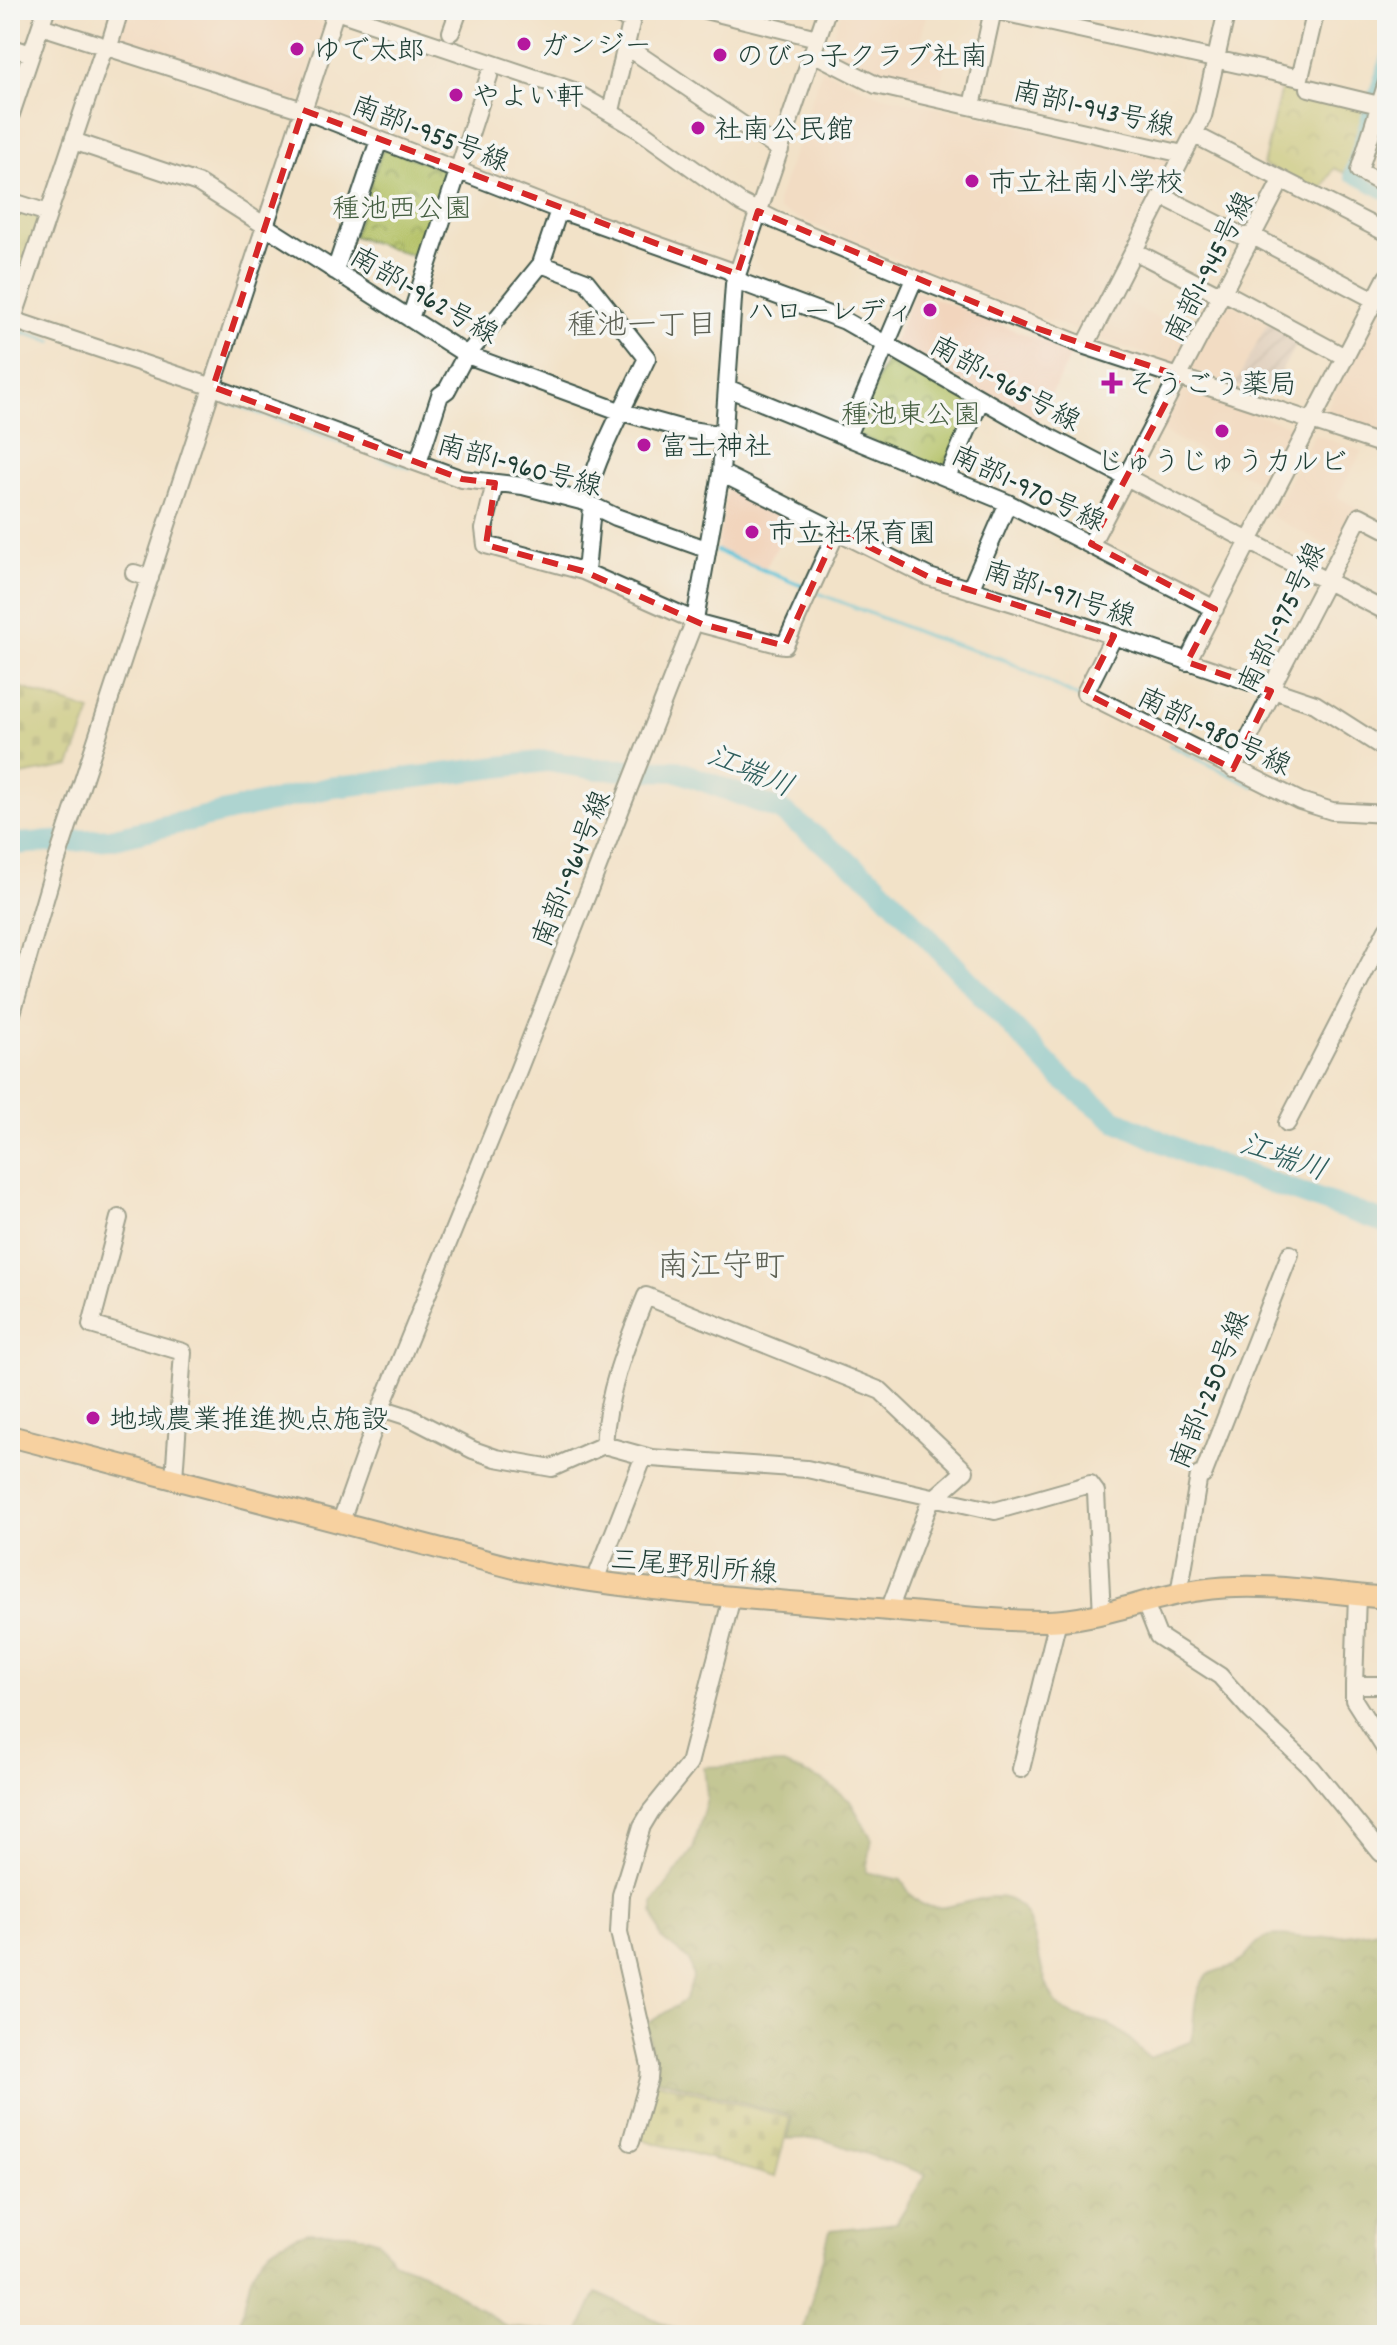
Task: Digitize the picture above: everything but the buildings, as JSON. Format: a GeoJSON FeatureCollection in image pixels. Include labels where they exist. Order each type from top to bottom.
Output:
{"type":"FeatureCollection","features":[{"type":"Feature","properties":{"kind":"main road","name":"三尾野別所線"},"geometry":{"type":"LineString","coordinates":[[10,1436],[518,1569],[594,1583],[1019,1620],[1102,1615],[1179,1594],[1245,1586],[1387,1598]]}},
{"type":"Feature","properties":{"kind":"street"},"geometry":{"type":"LineString","coordinates":[[120,10],[104,46],[11,322],[213,387],[418,463]]}},
{"type":"Feature","properties":{"kind":"street"},"geometry":{"type":"LineString","coordinates":[[10,1020],[142,575],[213,387],[335,10],[571,90],[611,111],[706,180],[758,211],[914,278],[1085,346],[1387,446]]}},
{"type":"Feature","properties":{"kind":"street"},"geometry":{"type":"LineString","coordinates":[[451,32],[459,10]]}},
{"type":"Feature","properties":{"kind":"street"},"geometry":{"type":"LineString","coordinates":[[601,10],[633,15],[611,111]]}},
{"type":"Feature","properties":{"kind":"street","name":"南部1-943号線"},"geometry":{"type":"LineString","coordinates":[[705,10],[815,45],[876,85],[1183,154]]}},
{"type":"Feature","properties":{"kind":"street","name":"南部1-964号線"},"geometry":{"type":"LineString","coordinates":[[341,1521],[381,1408],[695,620],[721,473],[736,277],[827,10]]}},
{"type":"Feature","properties":{"kind":"street"},"geometry":{"type":"LineString","coordinates":[[972,106],[993,10],[1300,78],[1316,10]]}},
{"type":"Feature","properties":{"kind":"street"},"geometry":{"type":"LineString","coordinates":[[1085,346],[1203,116],[1227,10]]}},
{"type":"Feature","properties":{"kind":"street"},"geometry":{"type":"LineString","coordinates":[[10,115],[44,18]]}},
{"type":"Feature","properties":{"kind":"street","name":"南部1-955号線"},"geometry":{"type":"LineString","coordinates":[[44,18],[104,46],[303,110],[559,210],[728,270],[736,277]]}},
{"type":"Feature","properties":{"kind":"street"},"geometry":{"type":"LineString","coordinates":[[626,46],[780,150]]}},
{"type":"Feature","properties":{"kind":"street"},"geometry":{"type":"LineString","coordinates":[[10,47],[31,54]]}},
{"type":"Feature","properties":{"kind":"street"},"geometry":{"type":"LineString","coordinates":[[410,319],[489,76]]}},
{"type":"Feature","properties":{"kind":"street"},"geometry":{"type":"LineString","coordinates":[[1387,82],[1359,171],[1387,186]]}},
{"type":"Feature","properties":{"kind":"street"},"geometry":{"type":"LineString","coordinates":[[1309,88],[1379,105]]}},
{"type":"Feature","properties":{"kind":"street"},"geometry":{"type":"LineString","coordinates":[[1193,134],[1387,233]]}},
{"type":"Feature","properties":{"kind":"street"},"geometry":{"type":"LineString","coordinates":[[335,271],[379,140]]}},
{"type":"Feature","properties":{"kind":"street","name":"南部1-962号線"},"geometry":{"type":"LineString","coordinates":[[73,141],[198,183],[467,355],[622,412],[683,429],[725,435]]}},
{"type":"Feature","properties":{"kind":"street","name":"南部1-945号線"},"geometry":{"type":"LineString","coordinates":[[1091,544],[1282,179]]}},
{"type":"Feature","properties":{"kind":"street"},"geometry":{"type":"LineString","coordinates":[[1162,196],[1242,236],[1253,236],[1375,300]]}},
{"type":"Feature","properties":{"kind":"street"},"geometry":{"type":"LineString","coordinates":[[10,201],[48,213]]}},
{"type":"Feature","properties":{"kind":"street","name":"南部1-960号線"},"geometry":{"type":"LineString","coordinates":[[559,210],[541,264],[467,355],[447,390],[440,395],[418,463],[462,479],[523,486],[589,505],[706,549]]}},
{"type":"Feature","properties":{"kind":"street"},"geometry":{"type":"LineString","coordinates":[[1134,251],[1214,292],[1224,292],[1345,357]]}},
{"type":"Feature","properties":{"kind":"street"},"geometry":{"type":"LineString","coordinates":[[541,264],[586,281],[647,358],[591,480],[586,572]]}},
{"type":"Feature","properties":{"kind":"street","name":"南部1-965号線"},"geometry":{"type":"LineString","coordinates":[[736,277],[743,283],[845,321],[981,399],[1387,612]]}},
{"type":"Feature","properties":{"kind":"street"},"geometry":{"type":"LineString","coordinates":[[1187,662],[1387,277]]}},
{"type":"Feature","properties":{"kind":"street"},"geometry":{"type":"LineString","coordinates":[[847,436],[911,286]]}},
{"type":"Feature","properties":{"kind":"street","name":"南部1-970号線"},"geometry":{"type":"LineString","coordinates":[[727,388],[1008,503],[1215,609]]}},
{"type":"Feature","properties":{"kind":"street"},"geometry":{"type":"LineString","coordinates":[[947,477],[981,399]]}},
{"type":"Feature","properties":{"kind":"street","name":"南部1-971号線"},"geometry":{"type":"LineString","coordinates":[[721,473],[929,577],[1315,704],[1387,750]]}},
{"type":"Feature","properties":{"kind":"street"},"geometry":{"type":"LineString","coordinates":[[495,483],[484,529],[486,545],[586,572],[702,624],[785,645],[837,531]]}},
{"type":"Feature","properties":{"kind":"street"},"geometry":{"type":"LineString","coordinates":[[970,590],[1008,503]]}},
{"type":"Feature","properties":{"kind":"street","name":"南部1-975号線"},"geometry":{"type":"LineString","coordinates":[[1233,769],[1360,516],[1387,530]]}},
{"type":"Feature","properties":{"kind":"street","name":"南部1-980号線"},"geometry":{"type":"LineString","coordinates":[[1114,636],[1085,693],[1300,801],[1332,811],[1387,814]]}},
{"type":"Feature","properties":{"kind":"street"},"geometry":{"type":"LineString","coordinates":[[1287,1123],[1387,929]]}},
{"type":"Feature","properties":{"kind":"street"},"geometry":{"type":"LineString","coordinates":[[119,1218],[91,1325],[183,1352],[174,1478]]}},
{"type":"Feature","properties":{"kind":"street","name":"南部1-250号線"},"geometry":{"type":"LineString","coordinates":[[1179,1594],[1199,1475],[1203,1475],[1290,1254]]}},
{"type":"Feature","properties":{"kind":"street"},"geometry":{"type":"LineString","coordinates":[[604,1445],[605,1421],[617,1369],[646,1296],[881,1391],[965,1471],[933,1498],[889,1610]]}},
{"type":"Feature","properties":{"kind":"street"},"geometry":{"type":"LineString","coordinates":[[381,1408],[409,1417],[473,1450],[496,1458],[552,1468],[604,1445],[644,1456],[807,1469],[995,1511],[1090,1484],[1096,1492],[1102,1615]]}},
{"type":"Feature","properties":{"kind":"street"},"geometry":{"type":"LineString","coordinates":[[594,1583],[644,1456]]}},
{"type":"Feature","properties":{"kind":"street"},"geometry":{"type":"LineString","coordinates":[[1357,1595],[1354,1700],[1387,1752]]}},
{"type":"Feature","properties":{"kind":"street"},"geometry":{"type":"LineString","coordinates":[[631,2142],[650,2066],[619,1932],[621,1895],[642,1826],[689,1764],[732,1597]]}},
{"type":"Feature","properties":{"kind":"street"},"geometry":{"type":"LineString","coordinates":[[1145,1603],[1158,1636],[1220,1676],[1251,1711],[1312,1768],[1381,1853]]}},
{"type":"Feature","properties":{"kind":"street"},"geometry":{"type":"LineString","coordinates":[[1021,1769],[1058,1620]]}},
{"type":"Feature","properties":{"kind":"street"},"geometry":{"type":"LineString","coordinates":[[1354,1685],[1387,1685]]}},
{"type":"Feature","properties":{"kind":"highlighted area"},"geometry":{"type":"Polygon","coordinates":[[[303,110],[737,274],[758,211],[1033,327],[1180,376],[1091,544],[1215,609],[1187,662],[1271,691],[1233,769],[1085,693],[1114,636],[929,577],[837,531],[785,645],[778,644],[702,624],[583,571],[486,545],[495,483],[462,479],[213,387],[303,110]]]}},
{"type":"Feature","properties":{"kind":"shaded area"},"geometry":{"type":"Polygon","coordinates":[[[125,10],[272,10],[322,23],[323,28],[300,98],[294,102],[113,44],[125,10]]]}},
{"type":"Feature","properties":{"kind":"shaded area"},"geometry":{"type":"Polygon","coordinates":[[[842,10],[928,10],[920,42],[949,49],[938,94],[880,80],[831,56],[828,49],[842,10]]]}},
{"type":"Feature","properties":{"kind":"shaded area","name":"市立社南小学校"},"geometry":{"type":"Polygon","coordinates":[[[822,69],[875,94],[1170,160],[1081,332],[1016,309],[779,210],[777,202],[822,69]]]}},
{"type":"Feature","properties":{"kind":"shaded area"},"geometry":{"type":"Polygon","coordinates":[[[915,290],[1072,353],[1036,424],[893,344],[915,290]]]}},
{"type":"Feature","properties":{"kind":"shaded area"},"geometry":{"type":"Polygon","coordinates":[[[1387,291],[1387,436],[1327,416],[1325,411],[1387,291]]]}},
{"type":"Feature","properties":{"kind":"shaded area"},"geometry":{"type":"Polygon","coordinates":[[[1117,297],[1194,337],[1179,364],[1099,339],[1117,297]]]}},
{"type":"Feature","properties":{"kind":"shaded area"},"geometry":{"type":"Polygon","coordinates":[[[1231,303],[1268,322],[1235,385],[1193,370],[1192,364],[1224,304],[1231,303]]]}},
{"type":"Feature","properties":{"kind":"shaded area"},"geometry":{"type":"Polygon","coordinates":[[[1268,322],[1299,338],[1268,396],[1235,385],[1268,322]]]}},
{"type":"Feature","properties":{"kind":"shaded area"},"geometry":{"type":"Polygon","coordinates":[[[1179,389],[1296,428],[1298,432],[1269,487],[1158,429],[1179,389]]]}},
{"type":"Feature","properties":{"kind":"shaded area"},"geometry":{"type":"Polygon","coordinates":[[[1316,435],[1362,451],[1337,497],[1357,508],[1336,550],[1271,516],[1316,435]]]}},
{"type":"Feature","properties":{"kind":"shaded area","name":"市立社保育園"},"geometry":{"type":"Polygon","coordinates":[[[728,485],[794,515],[765,569],[717,549],[728,485]]]}},
{"type":"Feature","properties":{"kind":"green space"},"geometry":{"type":"Polygon","coordinates":[[[1281,88],[1367,107],[1347,174],[1334,168],[1320,194],[1263,165],[1281,88]]]}},
{"type":"Feature","properties":{"kind":"green space","name":"種池西公園"},"geometry":{"type":"Polygon","coordinates":[[[386,148],[447,171],[450,177],[423,259],[353,236],[382,150],[386,148]]]}},
{"type":"Feature","properties":{"kind":"green space"},"geometry":{"type":"Polygon","coordinates":[[[10,205],[36,213],[39,220],[10,306],[10,205]]]}},
{"type":"Feature","properties":{"kind":"green space","name":"種池東公園"},"geometry":{"type":"Polygon","coordinates":[[[893,355],[971,399],[972,406],[946,466],[940,468],[858,436],[855,430],[887,357],[893,355]]]}},
{"type":"Feature","properties":{"kind":"green space"},"geometry":{"type":"Polygon","coordinates":[[[10,684],[91,711],[70,766],[10,777],[10,684]]]}},
{"type":"Feature","properties":{"kind":"green space"},"geometry":{"type":"Polygon","coordinates":[[[783,1764],[824,1781],[850,1801],[872,1839],[866,1872],[901,1880],[913,1897],[926,1906],[939,1908],[994,1897],[1007,1899],[1019,1906],[1031,1927],[1052,1997],[1060,2007],[1116,2029],[1149,2058],[1192,2041],[1196,1999],[1203,1981],[1213,1972],[1236,1964],[1263,1939],[1279,1935],[1319,1938],[1387,1929],[1387,2335],[802,2335],[830,2230],[896,2223],[926,2174],[819,2138],[787,2139],[792,2116],[654,2078],[647,2024],[685,2000],[693,1978],[689,1960],[661,1938],[653,1903],[693,1849],[707,1798],[704,1767],[783,1764]]]}},
{"type":"Feature","properties":{"kind":"green space"},"geometry":{"type":"Polygon","coordinates":[[[654,2081],[790,2118],[775,2177],[638,2138],[654,2081]]]}},
{"type":"Feature","properties":{"kind":"green space"},"geometry":{"type":"Polygon","coordinates":[[[308,2232],[353,2233],[378,2240],[393,2261],[423,2272],[508,2327],[578,2334],[597,2293],[689,2335],[237,2335],[254,2269],[272,2248],[308,2232]]]}},
{"type":"Feature","properties":{"kind":"waterway"},"geometry":{"type":"LineString","coordinates":[[1373,97],[1387,57]]}},
{"type":"Feature","properties":{"kind":"waterway"},"geometry":{"type":"LineString","coordinates":[[1370,107],[1350,175],[1387,195]]}},
{"type":"Feature","properties":{"kind":"waterway"},"geometry":{"type":"LineString","coordinates":[[15,330],[52,341]]}},
{"type":"Feature","properties":{"kind":"waterway"},"geometry":{"type":"LineString","coordinates":[[218,398],[410,468]]}},
{"type":"Feature","properties":{"kind":"waterway"},"geometry":{"type":"LineString","coordinates":[[717,551],[803,586]]}},
{"type":"Feature","properties":{"kind":"waterway"},"geometry":{"type":"LineString","coordinates":[[818,593],[928,636],[1005,660],[1084,700]]}},
{"type":"Feature","properties":{"kind":"waterway"},"geometry":{"type":"LineString","coordinates":[[1170,745],[1255,787]]}},
{"type":"Feature","properties":{"kind":"waterway","name":"江端川"},"geometry":{"type":"LineString","coordinates":[[10,844],[110,839],[328,788],[547,761],[595,769],[678,771],[780,810],[875,882],[1060,1077],[1115,1120],[1193,1156],[1387,1223]]}},
{"type":"Feature","properties":{"kind":"place","name":"ガンジー"},"geometry":{"type":"Point","coordinates":[524,44]}},
{"type":"Feature","properties":{"kind":"place","name":"ゆで太郎"},"geometry":{"type":"Point","coordinates":[297,49]}},
{"type":"Feature","properties":{"kind":"place","name":"のびっ子クラブ社南"},"geometry":{"type":"Point","coordinates":[720,55]}},
{"type":"Feature","properties":{"kind":"place","name":"やよい軒"},"geometry":{"type":"Point","coordinates":[456,95]}},
{"type":"Feature","properties":{"kind":"place","name":"社南公民館"},"geometry":{"type":"Point","coordinates":[698,128]}},
{"type":"Feature","properties":{"kind":"place","name":"市立社南小学校"},"geometry":{"type":"Point","coordinates":[972,181]}},
{"type":"Feature","properties":{"kind":"place","name":"ハローレディ"},"geometry":{"type":"Point","coordinates":[930,310]}},
{"type":"Feature","properties":{"kind":"place","name":"そうごう薬局"},"geometry":{"type":"Point","coordinates":[1112,383]}},
{"type":"Feature","properties":{"kind":"place","name":"じゅうじゅうカルビ"},"geometry":{"type":"Point","coordinates":[1222,431]}},
{"type":"Feature","properties":{"kind":"place","name":"富士神社"},"geometry":{"type":"Point","coordinates":[644,445]}},
{"type":"Feature","properties":{"kind":"place","name":"市立社保育園"},"geometry":{"type":"Point","coordinates":[752,532]}},
{"type":"Feature","properties":{"kind":"place","name":"地域農業推進拠点施設"},"geometry":{"type":"Point","coordinates":[93,1418]}},
{"type":"Feature","properties":{"kind":"district","name":"種池一丁目"},"geometry":{"type":"Point","coordinates":[642,324]}},
{"type":"Feature","properties":{"kind":"district","name":"南江守町"},"geometry":{"type":"Point","coordinates":[721,1264]}}]}
